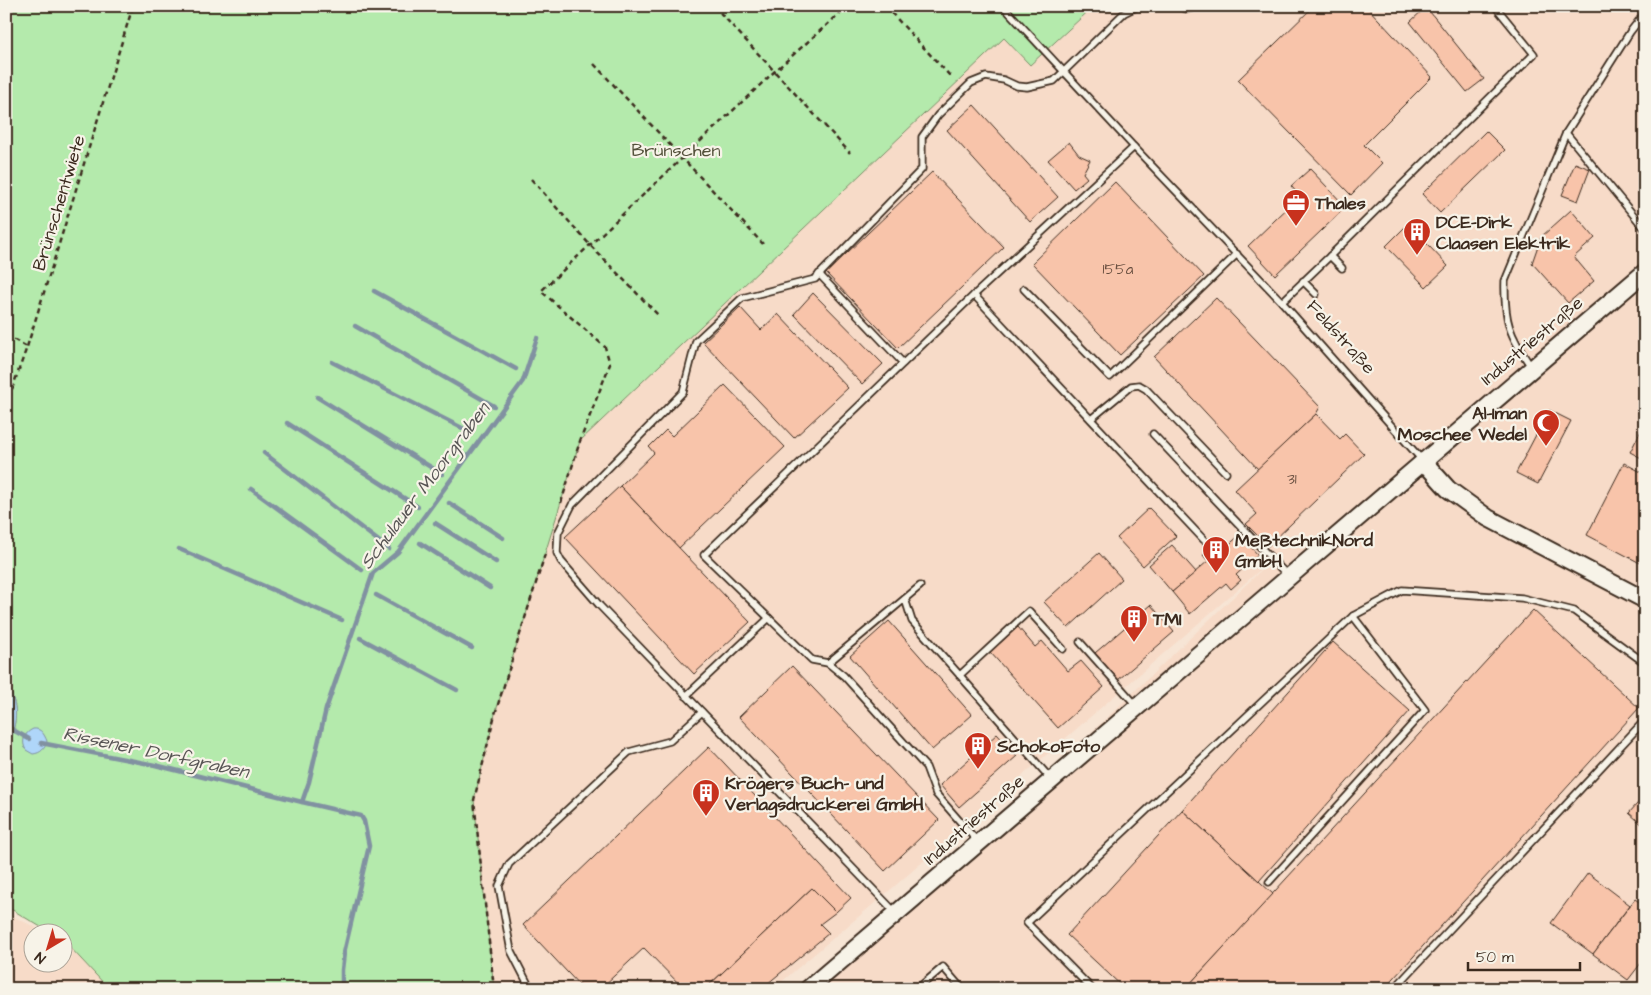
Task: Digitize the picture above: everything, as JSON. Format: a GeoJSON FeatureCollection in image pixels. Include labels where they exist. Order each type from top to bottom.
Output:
{"type":"FeatureCollection","features":[{"type":"Feature","properties":{"kind":"street","name":"Industriestraße"},"geometry":{"type":"LineString","coordinates":[[808,989],[1645,272]]}},
{"type":"Feature","properties":{"kind":"street","name":"Feldstraße"},"geometry":{"type":"LineString","coordinates":[[1423,461],[1448,489],[1488,518],[1645,600]]}},
{"type":"Feature","properties":{"kind":"lane","name":"Feldstraße"},"geometry":{"type":"LineString","coordinates":[[1003,6],[1282,302],[1423,461]]}},
{"type":"Feature","properties":{"kind":"lane"},"geometry":{"type":"LineString","coordinates":[[896,913],[600,606],[561,561],[557,553],[558,533],[572,505],[684,392],[696,341],[742,298],[814,279],[922,169],[922,137],[938,115],[971,83],[986,78],[1004,80],[1017,86],[1026,86],[1054,80],[1124,13],[1138,6]]}},
{"type":"Feature","properties":{"kind":"lane"},"geometry":{"type":"LineString","coordinates":[[1177,6],[1188,9],[1201,6]]}},
{"type":"Feature","properties":{"kind":"lane"},"geometry":{"type":"LineString","coordinates":[[1282,302],[1534,54],[1494,6]]}},
{"type":"Feature","properties":{"kind":"lane"},"geometry":{"type":"LineString","coordinates":[[1532,368],[1508,329],[1504,304],[1505,281],[1566,133],[1625,40],[1645,13]]}},
{"type":"Feature","properties":{"kind":"lane"},"geometry":{"type":"LineString","coordinates":[[1566,133],[1645,229]]}},
{"type":"Feature","properties":{"kind":"lane"},"geometry":{"type":"LineString","coordinates":[[979,843],[936,794],[926,767],[844,676],[828,663],[812,660],[704,555],[974,295],[1134,147]]}},
{"type":"Feature","properties":{"kind":"lane"},"geometry":{"type":"LineString","coordinates":[[1024,289],[1110,377],[1237,254]]}},
{"type":"Feature","properties":{"kind":"lane"},"geometry":{"type":"LineString","coordinates":[[1330,256],[1342,268]]}},
{"type":"Feature","properties":{"kind":"lane"},"geometry":{"type":"LineString","coordinates":[[819,274],[903,363]]}},
{"type":"Feature","properties":{"kind":"lane"},"geometry":{"type":"LineString","coordinates":[[1304,281],[1316,294]]}},
{"type":"Feature","properties":{"kind":"lane"},"geometry":{"type":"LineString","coordinates":[[974,295],[1204,540]]}},
{"type":"Feature","properties":{"kind":"lane"},"geometry":{"type":"LineString","coordinates":[[1091,419],[1131,386],[1139,385],[1146,389],[1226,473]]}},
{"type":"Feature","properties":{"kind":"lane"},"geometry":{"type":"LineString","coordinates":[[1153,434],[1288,576]]}},
{"type":"Feature","properties":{"kind":"lane"},"geometry":{"type":"LineString","coordinates":[[828,663],[920,586]]}},
{"type":"Feature","properties":{"kind":"lane"},"geometry":{"type":"LineString","coordinates":[[1092,989],[1027,923],[1352,616],[1402,590],[1522,598],[1574,611],[1645,663]]}},
{"type":"Feature","properties":{"kind":"lane"},"geometry":{"type":"LineString","coordinates":[[905,599],[912,621],[1052,780]]}},
{"type":"Feature","properties":{"kind":"lane"},"geometry":{"type":"LineString","coordinates":[[960,674],[1029,611],[1063,649]]}},
{"type":"Feature","properties":{"kind":"lane"},"geometry":{"type":"LineString","coordinates":[[1269,882],[1424,710],[1352,616]]}},
{"type":"Feature","properties":{"kind":"lane"},"geometry":{"type":"LineString","coordinates":[[686,696],[769,618]]}},
{"type":"Feature","properties":{"kind":"lane"},"geometry":{"type":"LineString","coordinates":[[1080,642],[1137,706]]}},
{"type":"Feature","properties":{"kind":"lane"},"geometry":{"type":"LineString","coordinates":[[533,989],[528,984],[511,951],[507,932],[499,886],[509,864],[629,752],[670,741],[702,712]]}},
{"type":"Feature","properties":{"kind":"lane"},"geometry":{"type":"LineString","coordinates":[[1394,989],[1645,720]]}},
{"type":"Feature","properties":{"kind":"lane"},"geometry":{"type":"LineString","coordinates":[[917,989],[943,967],[962,989]]}},
{"type":"Feature","properties":{"kind":"path","name":"Brünschentwiete"},"geometry":{"type":"LineString","coordinates":[[6,406],[27,347],[134,6]]}},
{"type":"Feature","properties":{"kind":"path"},"geometry":{"type":"LineString","coordinates":[[714,6],[850,153]]}},
{"type":"Feature","properties":{"kind":"path"},"geometry":{"type":"LineString","coordinates":[[559,507],[580,441],[610,364],[605,347],[541,291],[775,71],[848,6]]}},
{"type":"Feature","properties":{"kind":"path"},"geometry":{"type":"LineString","coordinates":[[885,6],[952,78]]}},
{"type":"Feature","properties":{"kind":"path"},"geometry":{"type":"LineString","coordinates":[[594,64],[763,244]]}},
{"type":"Feature","properties":{"kind":"path"},"geometry":{"type":"LineString","coordinates":[[531,179],[590,245],[660,317]]}},
{"type":"Feature","properties":{"kind":"path"},"geometry":{"type":"LineString","coordinates":[[6,335],[27,347]]}},
{"type":"Feature","properties":{"kind":"path"},"geometry":{"type":"LineString","coordinates":[[494,989],[474,800],[495,714],[548,544]]}},
{"type":"Feature","properties":{"kind":"shaded area"},"geometry":{"type":"Polygon","coordinates":[[[1094,6],[1645,6],[1645,989],[823,989],[1275,557],[773,989],[494,989],[474,800],[495,714],[580,441],[1004,37],[1030,65],[1094,6]]]}},
{"type":"Feature","properties":{"kind":"shaded area"},"geometry":{"type":"Polygon","coordinates":[[[6,913],[24,922],[22,922],[22,972],[72,972],[72,949],[109,989],[6,989],[6,913]]]}},
{"type":"Feature","properties":{"kind":"green space","name":"Brünschen"},"geometry":{"type":"Polygon","coordinates":[[[6,6],[1094,6],[1030,65],[1004,38],[580,441],[495,714],[474,800],[494,989],[109,989],[72,949],[72,922],[32,922],[6,906],[6,739],[11,737],[15,723],[15,710],[6,684],[6,6]]]}},
{"type":"Feature","properties":{"kind":"water"},"geometry":{"type":"Polygon","coordinates":[[[6,684],[14,703],[15,723],[11,737],[6,739],[6,684]]]}},
{"type":"Feature","properties":{"kind":"water"},"geometry":{"type":"Polygon","coordinates":[[[33,729],[40,731],[47,741],[42,750],[33,754],[26,750],[24,741],[27,733],[33,729]]]}},
{"type":"Feature","properties":{"kind":"building"},"geometry":{"type":"Polygon","coordinates":[[[1314,6],[1366,6],[1432,77],[1364,145],[1382,163],[1351,195],[1238,80],[1314,6]]]}},
{"type":"Feature","properties":{"kind":"building"},"geometry":{"type":"Polygon","coordinates":[[[1426,7],[1484,79],[1467,92],[1410,22],[1426,7]]]}},
{"type":"Feature","properties":{"kind":"building"},"geometry":{"type":"Polygon","coordinates":[[[974,105],[1058,197],[1030,222],[947,130],[974,105]]]}},
{"type":"Feature","properties":{"kind":"building"},"geometry":{"type":"Polygon","coordinates":[[[1486,131],[1505,150],[1440,213],[1422,194],[1486,131]]]}},
{"type":"Feature","properties":{"kind":"building"},"geometry":{"type":"Polygon","coordinates":[[[1069,142],[1079,155],[1090,160],[1083,173],[1087,178],[1074,189],[1048,160],[1069,142]]]}},
{"type":"Feature","properties":{"kind":"building"},"geometry":{"type":"Polygon","coordinates":[[[1575,163],[1590,169],[1578,201],[1562,195],[1575,163]]]}},
{"type":"Feature","properties":{"kind":"building"},"geometry":{"type":"Polygon","coordinates":[[[1310,169],[1346,207],[1275,275],[1248,246],[1300,196],[1291,186],[1310,169]]]}},
{"type":"Feature","properties":{"kind":"building"},"geometry":{"type":"Polygon","coordinates":[[[932,172],[1004,247],[898,348],[826,273],[932,172]]]}},
{"type":"Feature","properties":{"kind":"building"},"geometry":{"type":"Polygon","coordinates":[[[1115,182],[1204,276],[1120,355],[1032,263],[1115,182]]]}},
{"type":"Feature","properties":{"kind":"building"},"geometry":{"type":"Polygon","coordinates":[[[1571,210],[1595,238],[1574,257],[1594,281],[1568,303],[1532,263],[1541,237],[1571,210]]]}},
{"type":"Feature","properties":{"kind":"building","name":"DCE-Dirk Claasen Elektrik"},"geometry":{"type":"Polygon","coordinates":[[[1408,224],[1448,266],[1426,287],[1386,246],[1408,224]]]}},
{"type":"Feature","properties":{"kind":"building"},"geometry":{"type":"Polygon","coordinates":[[[813,293],[883,364],[862,384],[794,314],[813,293]]]}},
{"type":"Feature","properties":{"kind":"building"},"geometry":{"type":"Polygon","coordinates":[[[1216,298],[1320,407],[1316,414],[1258,469],[1154,357],[1216,298]]]}},
{"type":"Feature","properties":{"kind":"building"},"geometry":{"type":"Polygon","coordinates":[[[740,307],[761,330],[778,314],[848,388],[794,438],[703,342],[740,307]]]}},
{"type":"Feature","properties":{"kind":"building"},"geometry":{"type":"Polygon","coordinates":[[[725,385],[785,447],[679,548],[620,486],[654,453],[649,447],[666,430],[672,436],[725,385]]]}},
{"type":"Feature","properties":{"kind":"building"},"geometry":{"type":"Polygon","coordinates":[[[1549,410],[1571,421],[1538,484],[1516,473],[1549,410]]]}},
{"type":"Feature","properties":{"kind":"building"},"geometry":{"type":"Polygon","coordinates":[[[1316,414],[1340,439],[1345,434],[1364,454],[1268,546],[1246,524],[1257,514],[1235,490],[1316,414]]]}},
{"type":"Feature","properties":{"kind":"building"},"geometry":{"type":"Polygon","coordinates":[[[1645,423],[1645,460],[1630,452],[1645,423]]]}},
{"type":"Feature","properties":{"kind":"building"},"geometry":{"type":"Polygon","coordinates":[[[1624,463],[1645,474],[1645,553],[1640,563],[1587,535],[1624,463]]]}},
{"type":"Feature","properties":{"kind":"building"},"geometry":{"type":"Polygon","coordinates":[[[620,486],[750,622],[694,674],[565,537],[620,486]]]}},
{"type":"Feature","properties":{"kind":"building"},"geometry":{"type":"Polygon","coordinates":[[[1149,508],[1176,536],[1143,566],[1117,538],[1149,508]]]}},
{"type":"Feature","properties":{"kind":"building","name":"MeßtechnikNord GmbH"},"geometry":{"type":"Polygon","coordinates":[[[1240,535],[1258,555],[1236,575],[1241,580],[1231,589],[1226,583],[1190,614],[1172,592],[1208,561],[1203,555],[1212,547],[1218,554],[1240,535]]]}},
{"type":"Feature","properties":{"kind":"building","name":"MeßtechnikNord GmbH"},"geometry":{"type":"Polygon","coordinates":[[[1172,545],[1196,572],[1172,592],[1149,565],[1172,545]]]}},
{"type":"Feature","properties":{"kind":"building"},"geometry":{"type":"Polygon","coordinates":[[[1099,553],[1122,579],[1068,628],[1044,602],[1099,553]]]}},
{"type":"Feature","properties":{"kind":"building","name":"TMI"},"geometry":{"type":"Polygon","coordinates":[[[1151,605],[1174,632],[1118,680],[1095,653],[1151,605]]]}},
{"type":"Feature","properties":{"kind":"building"},"geometry":{"type":"Polygon","coordinates":[[[1533,610],[1639,708],[1384,989],[1185,989],[1533,610]]]}},
{"type":"Feature","properties":{"kind":"building"},"geometry":{"type":"Polygon","coordinates":[[[889,621],[972,715],[932,750],[850,656],[889,621]]]}},
{"type":"Feature","properties":{"kind":"building"},"geometry":{"type":"Polygon","coordinates":[[[1018,627],[1035,647],[1042,641],[1068,671],[1081,661],[1104,687],[1058,728],[990,652],[1018,627]]]}},
{"type":"Feature","properties":{"kind":"building"},"geometry":{"type":"Polygon","coordinates":[[[1333,642],[1410,711],[1259,881],[1182,810],[1333,642]]]}},
{"type":"Feature","properties":{"kind":"building"},"geometry":{"type":"Polygon","coordinates":[[[792,666],[939,820],[885,871],[739,717],[792,666]]]}},
{"type":"Feature","properties":{"kind":"building","name":"SchokoFoto"},"geometry":{"type":"Polygon","coordinates":[[[997,734],[1017,756],[959,807],[940,785],[997,734]]]}},
{"type":"Feature","properties":{"kind":"building","name":"Krögers Buch- und Verlagsdruckerei GmbH"},"geometry":{"type":"Polygon","coordinates":[[[709,747],[851,898],[836,912],[812,888],[705,989],[684,989],[644,948],[600,989],[583,989],[523,925],[709,747]]]}},
{"type":"Feature","properties":{"kind":"building"},"geometry":{"type":"Polygon","coordinates":[[[1645,795],[1645,827],[1629,813],[1645,795]]]}},
{"type":"Feature","properties":{"kind":"building"},"geometry":{"type":"Polygon","coordinates":[[[1182,810],[1273,894],[1185,989],[1173,989],[1166,982],[1160,989],[1125,989],[1067,935],[1182,810]]]}},
{"type":"Feature","properties":{"kind":"building"},"geometry":{"type":"Polygon","coordinates":[[[1588,873],[1630,905],[1593,954],[1551,923],[1588,873]]]}},
{"type":"Feature","properties":{"kind":"building"},"geometry":{"type":"Polygon","coordinates":[[[812,888],[836,912],[820,924],[829,933],[761,989],[705,989],[812,888]]]}},
{"type":"Feature","properties":{"kind":"building"},"geometry":{"type":"Polygon","coordinates":[[[1635,899],[1645,906],[1645,958],[1628,980],[1593,954],[1635,899]]]}},
{"type":"Feature","properties":{"kind":"waterway"},"geometry":{"type":"LineString","coordinates":[[374,291],[516,369]]}},
{"type":"Feature","properties":{"kind":"waterway"},"geometry":{"type":"LineString","coordinates":[[355,326],[494,406]]}},
{"type":"Feature","properties":{"kind":"waterway","name":"Schulauer Moorgraben"},"geometry":{"type":"LineString","coordinates":[[342,989],[344,953],[369,846],[364,821],[361,816],[302,802],[309,782],[326,709],[373,573],[398,552],[523,381],[537,338]]}},
{"type":"Feature","properties":{"kind":"waterway"},"geometry":{"type":"LineString","coordinates":[[332,362],[470,432]]}},
{"type":"Feature","properties":{"kind":"waterway"},"geometry":{"type":"LineString","coordinates":[[317,397],[442,474]]}},
{"type":"Feature","properties":{"kind":"waterway"},"geometry":{"type":"LineString","coordinates":[[287,423],[418,507]]}},
{"type":"Feature","properties":{"kind":"waterway"},"geometry":{"type":"LineString","coordinates":[[264,453],[389,549]]}},
{"type":"Feature","properties":{"kind":"waterway"},"geometry":{"type":"LineString","coordinates":[[251,489],[362,570]]}},
{"type":"Feature","properties":{"kind":"waterway"},"geometry":{"type":"LineString","coordinates":[[449,503],[503,538]]}},
{"type":"Feature","properties":{"kind":"waterway"},"geometry":{"type":"LineString","coordinates":[[435,523],[496,562]]}},
{"type":"Feature","properties":{"kind":"waterway"},"geometry":{"type":"LineString","coordinates":[[420,543],[490,588]]}},
{"type":"Feature","properties":{"kind":"waterway"},"geometry":{"type":"LineString","coordinates":[[179,549],[342,620]]}},
{"type":"Feature","properties":{"kind":"waterway"},"geometry":{"type":"LineString","coordinates":[[376,595],[472,648]]}},
{"type":"Feature","properties":{"kind":"waterway"},"geometry":{"type":"LineString","coordinates":[[360,638],[457,690]]}},
{"type":"Feature","properties":{"kind":"waterway","name":"Rissener Dorfgraben"},"geometry":{"type":"LineString","coordinates":[[6,726],[29,739]]}},
{"type":"Feature","properties":{"kind":"waterway","name":"Rissener Dorfgraben"},"geometry":{"type":"LineString","coordinates":[[41,743],[155,765],[302,802]]}},
{"type":"Feature","properties":{"kind":"place","name":"Thales"},"geometry":{"type":"Point","coordinates":[1296,227]}},
{"type":"Feature","properties":{"kind":"place","name":"DCE-Dirk Claasen Elektrik"},"geometry":{"type":"Point","coordinates":[1417,256]}},
{"type":"Feature","properties":{"kind":"place","name":"Al-Iman Moschee Wedel"},"geometry":{"type":"Point","coordinates":[1546,447]}},
{"type":"Feature","properties":{"kind":"place","name":"MeßtechnikNord GmbH"},"geometry":{"type":"Point","coordinates":[1216,574]}},
{"type":"Feature","properties":{"kind":"place","name":"TMI"},"geometry":{"type":"Point","coordinates":[1134,643]}},
{"type":"Feature","properties":{"kind":"place","name":"SchokoFoto"},"geometry":{"type":"Point","coordinates":[978,770]}},
{"type":"Feature","properties":{"kind":"place","name":"Krögers Buch- und Verlagsdruckerei GmbH"},"geometry":{"type":"Point","coordinates":[706,817]}}]}
